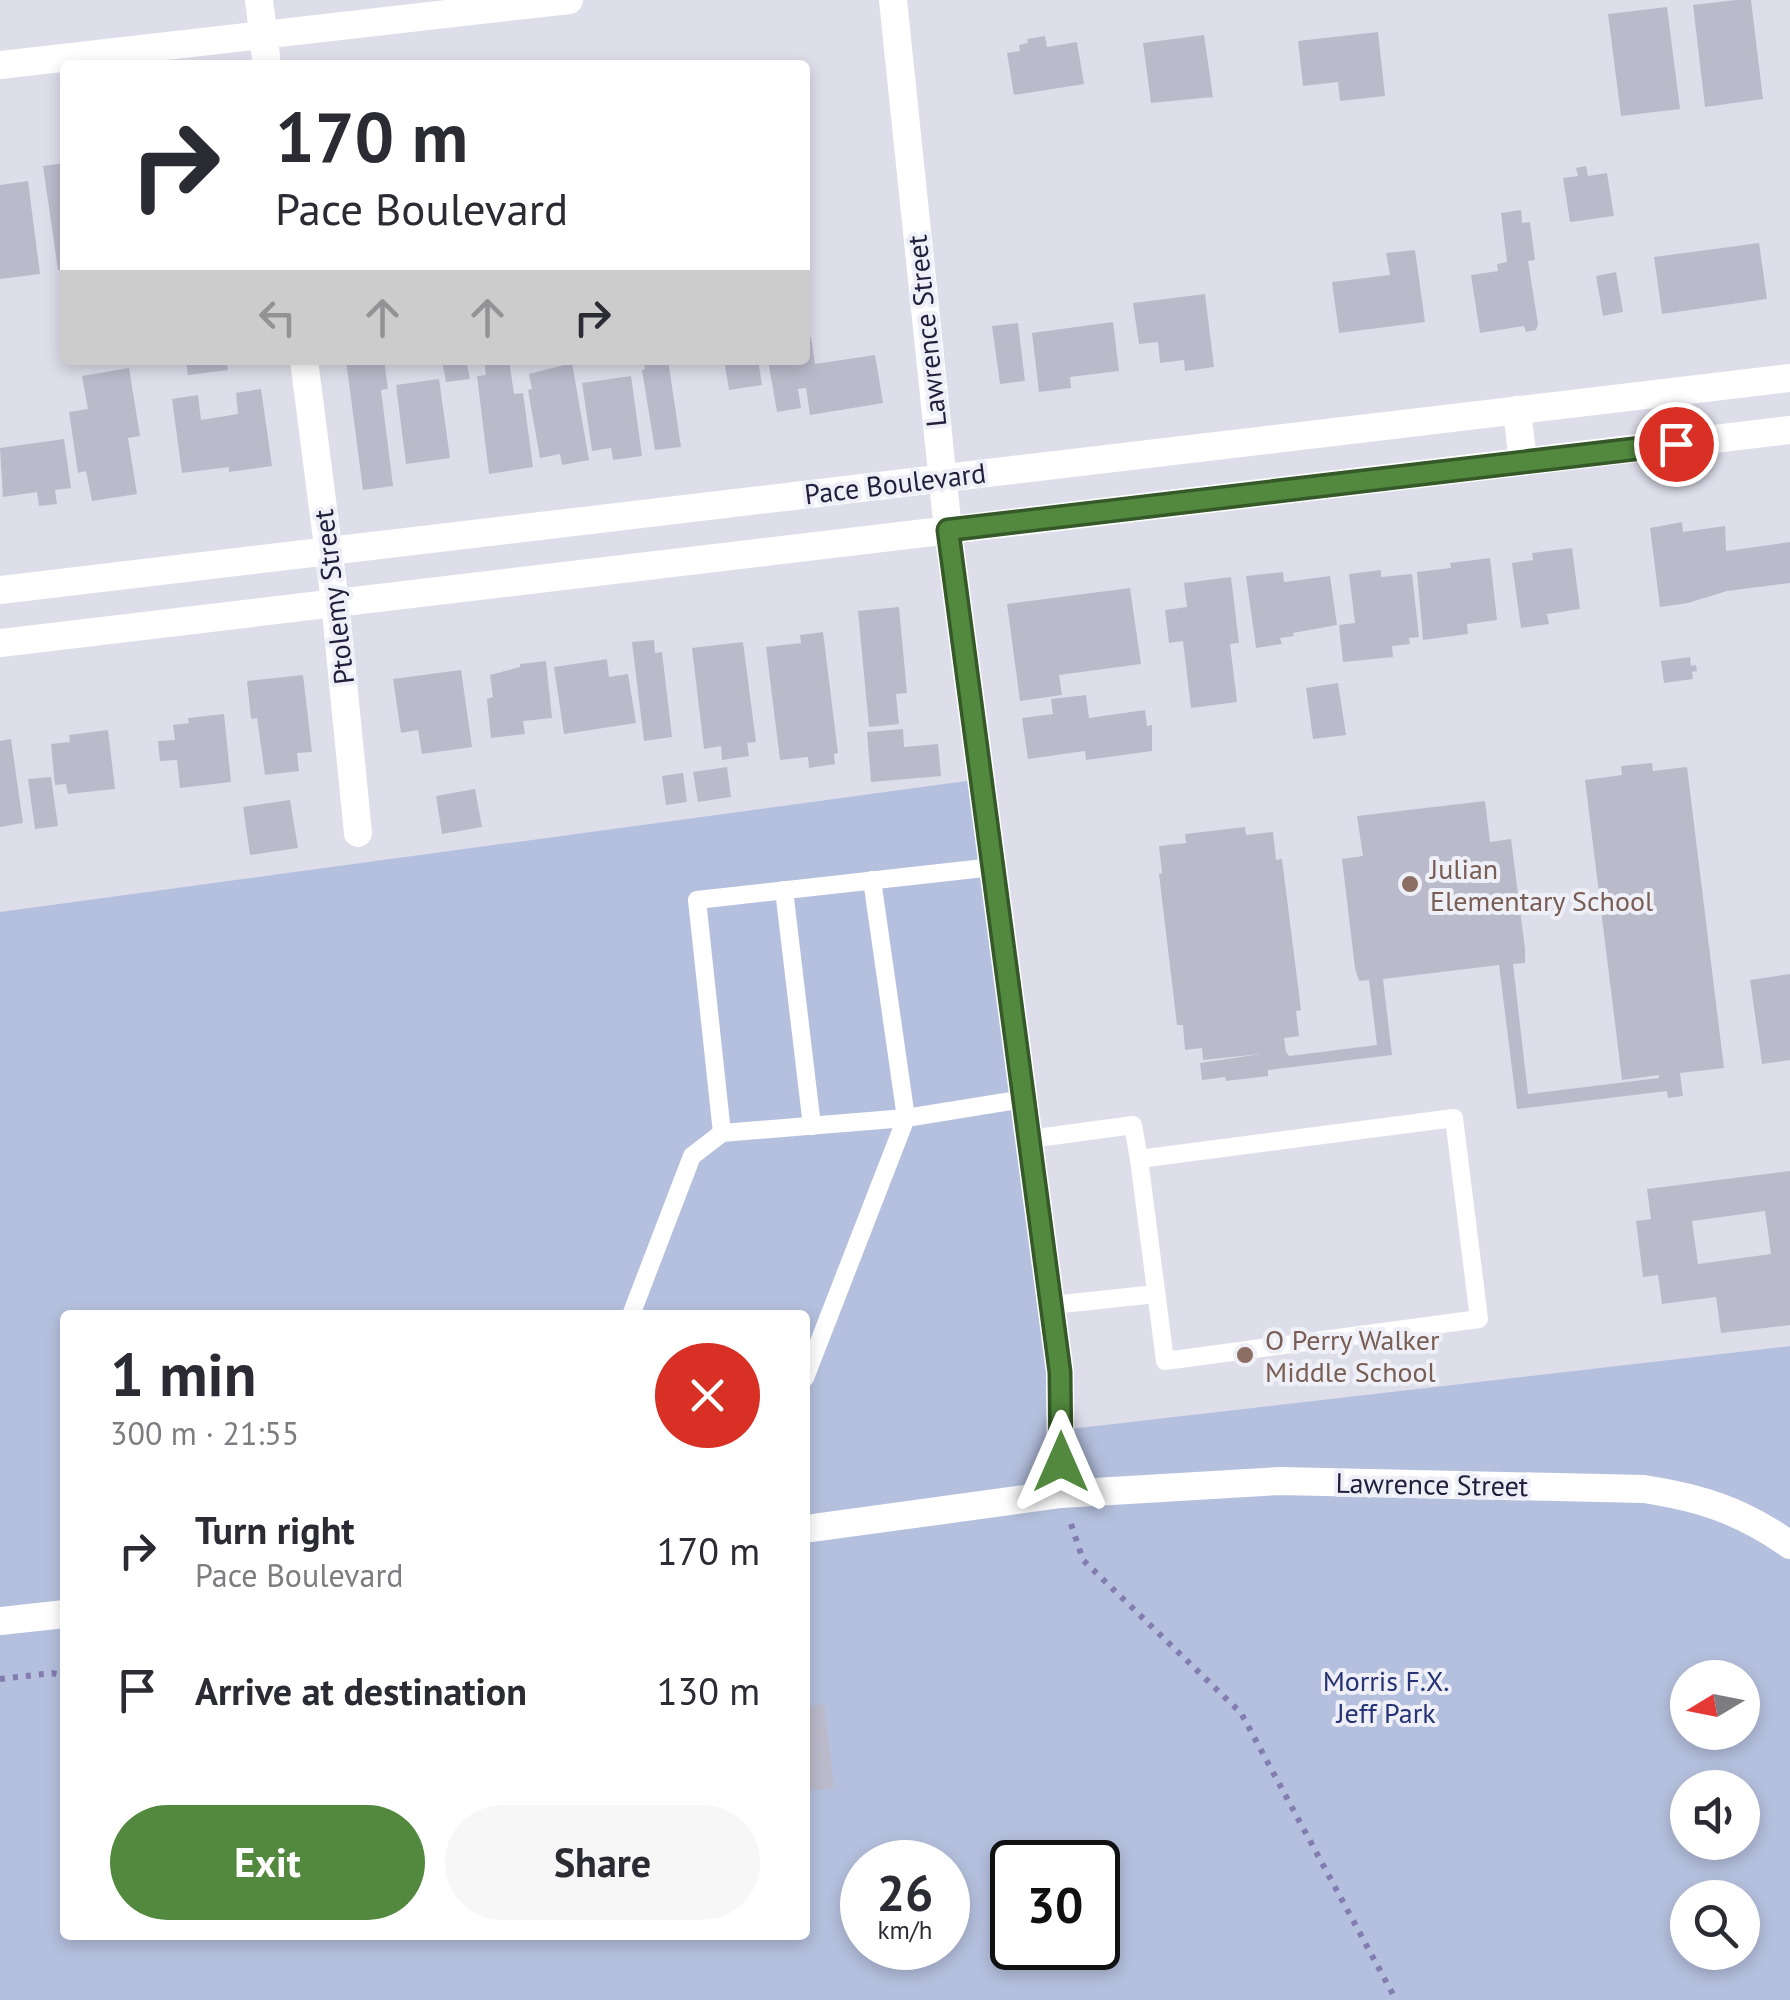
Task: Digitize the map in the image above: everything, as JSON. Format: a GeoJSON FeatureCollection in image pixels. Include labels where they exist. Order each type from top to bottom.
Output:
{"type":"FeatureCollection","features":[{"type":"Feature","properties":{"kind":"street"},"geometry":{"type":"LineString","coordinates":[[259,0],[266,60]]}},
{"type":"Feature","properties":{"kind":"street"},"geometry":{"type":"LineString","coordinates":[[0,65],[569,0]]}},
{"type":"Feature","properties":{"kind":"street","name":"Lawrence Street"},"geometry":{"type":"LineString","coordinates":[[893,0],[948,530],[1060,1372],[1061,1494]]}},
{"type":"Feature","properties":{"kind":"street","name":"Ptolemy Street"},"geometry":{"type":"LineString","coordinates":[[305,365],[358,834]]}},
{"type":"Feature","properties":{"kind":"street","name":"Pace Boulevard"},"geometry":{"type":"LineString","coordinates":[[0,590],[1790,378]]}},
{"type":"Feature","properties":{"kind":"street"},"geometry":{"type":"LineString","coordinates":[[1517,410],[1523,462]]}},
{"type":"Feature","properties":{"kind":"street","name":"Pace Boulevard"},"geometry":{"type":"LineString","coordinates":[[0,643],[1790,430]]}},
{"type":"Feature","properties":{"kind":"street","name":"Lawrence Street"},"geometry":{"type":"LineString","coordinates":[[810,1528],[1061,1494],[1280,1481],[1644,1489],[1694,1496],[1755,1520],[1790,1545]]}},
{"type":"Feature","properties":{"kind":"street"},"geometry":{"type":"LineString","coordinates":[[0,1621],[60,1615]]}},
{"type":"Feature","properties":{"kind":"lane"},"geometry":{"type":"LineString","coordinates":[[722,1133],[697,900],[993,866]]}},
{"type":"Feature","properties":{"kind":"lane"},"geometry":{"type":"LineString","coordinates":[[810,1365],[906,1118],[872,880]]}},
{"type":"Feature","properties":{"kind":"lane"},"geometry":{"type":"LineString","coordinates":[[784,890],[812,1126]]}},
{"type":"Feature","properties":{"kind":"lane"},"geometry":{"type":"LineString","coordinates":[[633,1310],[692,1156],[722,1133],[906,1118],[1024,1099]]}},
{"type":"Feature","properties":{"kind":"lane"},"geometry":{"type":"LineString","coordinates":[[1030,1139],[1133,1125],[1165,1361],[1479,1319],[1454,1118],[1139,1159]]}},
{"type":"Feature","properties":{"kind":"lane"},"geometry":{"type":"LineString","coordinates":[[1052,1305],[1156,1294]]}},
{"type":"Feature","properties":{"kind":"path"},"geometry":{"type":"LineString","coordinates":[[1061,1494],[1083,1560],[1241,1713],[1396,2000]]}},
{"type":"Feature","properties":{"kind":"path"},"geometry":{"type":"LineString","coordinates":[[0,1679],[60,1675]]}},
{"type":"Feature","properties":{"kind":"green space","name":"Morris F.X. Jeff Park"},"geometry":{"type":"Polygon","coordinates":[[[981,779],[1061,1430],[1790,1346],[1790,2000],[0,2000],[0,912],[981,779]]]}},
{"type":"Feature","properties":{"kind":"building"},"geometry":{"type":"Polygon","coordinates":[[[1751,0],[1763,99],[1705,107],[1693,5],[1751,0]]]}},
{"type":"Feature","properties":{"kind":"building"},"geometry":{"type":"Polygon","coordinates":[[[1667,7],[1680,109],[1621,116],[1608,14],[1667,7]]]}},
{"type":"Feature","properties":{"kind":"building"},"geometry":{"type":"Polygon","coordinates":[[[1378,32],[1385,96],[1340,101],[1338,82],[1303,86],[1298,41],[1378,32]]]}},
{"type":"Feature","properties":{"kind":"building"},"geometry":{"type":"Polygon","coordinates":[[[1204,35],[1213,97],[1151,103],[1143,43],[1204,35]]]}},
{"type":"Feature","properties":{"kind":"building"},"geometry":{"type":"Polygon","coordinates":[[[1045,36],[1047,47],[1077,42],[1084,84],[1014,95],[1007,53],[1020,51],[1019,45],[1028,43],[1027,39],[1045,36]]]}},
{"type":"Feature","properties":{"kind":"building"},"geometry":{"type":"Polygon","coordinates":[[[60,164],[60,270],[58,270],[43,166],[60,164]]]}},
{"type":"Feature","properties":{"kind":"building"},"geometry":{"type":"Polygon","coordinates":[[[1586,166],[1588,176],[1607,173],[1614,216],[1570,222],[1563,178],[1578,176],[1576,168],[1586,166]]]}},
{"type":"Feature","properties":{"kind":"building"},"geometry":{"type":"Polygon","coordinates":[[[28,181],[40,274],[0,279],[0,185],[28,181]]]}},
{"type":"Feature","properties":{"kind":"building"},"geometry":{"type":"Polygon","coordinates":[[[1521,210],[1522,223],[1530,222],[1535,260],[1528,261],[1536,330],[1526,332],[1524,326],[1480,333],[1471,275],[1498,271],[1497,264],[1507,262],[1501,213],[1521,210]]]}},
{"type":"Feature","properties":{"kind":"building"},"geometry":{"type":"Polygon","coordinates":[[[1759,243],[1767,299],[1662,314],[1654,257],[1759,243]]]}},
{"type":"Feature","properties":{"kind":"building"},"geometry":{"type":"Polygon","coordinates":[[[1415,250],[1425,322],[1339,333],[1332,282],[1390,275],[1386,253],[1415,250]]]}},
{"type":"Feature","properties":{"kind":"building"},"geometry":{"type":"Polygon","coordinates":[[[1616,272],[1623,312],[1603,316],[1596,276],[1616,272]]]}},
{"type":"Feature","properties":{"kind":"building"},"geometry":{"type":"Polygon","coordinates":[[[1205,294],[1214,367],[1185,371],[1184,360],[1160,363],[1158,342],[1139,344],[1133,303],[1205,294]]]}},
{"type":"Feature","properties":{"kind":"building"},"geometry":{"type":"Polygon","coordinates":[[[1113,322],[1119,371],[1070,377],[1071,388],[1039,392],[1032,333],[1113,322]]]}},
{"type":"Feature","properties":{"kind":"building"},"geometry":{"type":"Polygon","coordinates":[[[1018,323],[1025,381],[1000,384],[992,326],[1018,323]]]}},
{"type":"Feature","properties":{"kind":"building"},"geometry":{"type":"Polygon","coordinates":[[[810,337],[815,364],[875,355],[883,403],[810,415],[806,388],[798,389],[801,408],[777,412],[769,365],[810,365],[810,337]]]}},
{"type":"Feature","properties":{"kind":"building"},"geometry":{"type":"Polygon","coordinates":[[[187,365],[228,365],[228,370],[188,375],[187,365]]]}},
{"type":"Feature","properties":{"kind":"building"},"geometry":{"type":"Polygon","coordinates":[[[347,365],[385,365],[388,389],[381,390],[393,486],[363,490],[347,365]]]}},
{"type":"Feature","properties":{"kind":"building"},"geometry":{"type":"Polygon","coordinates":[[[443,365],[467,365],[470,379],[446,382],[443,365]]]}},
{"type":"Feature","properties":{"kind":"building"},"geometry":{"type":"Polygon","coordinates":[[[485,365],[510,365],[514,394],[523,393],[533,467],[489,474],[477,376],[486,375],[485,365]]]}},
{"type":"Feature","properties":{"kind":"building"},"geometry":{"type":"Polygon","coordinates":[[[572,365],[589,460],[562,465],[560,454],[540,458],[528,390],[532,389],[529,374],[572,365]]]}},
{"type":"Feature","properties":{"kind":"building"},"geometry":{"type":"Polygon","coordinates":[[[645,365],[669,365],[681,447],[655,450],[642,370],[645,365]]]}},
{"type":"Feature","properties":{"kind":"building"},"geometry":{"type":"Polygon","coordinates":[[[725,365],[759,365],[762,385],[729,390],[725,365]]]}},
{"type":"Feature","properties":{"kind":"building"},"geometry":{"type":"Polygon","coordinates":[[[129,368],[140,436],[128,438],[137,494],[92,501],[86,471],[78,473],[69,412],[88,409],[82,376],[129,368]]]}},
{"type":"Feature","properties":{"kind":"building"},"geometry":{"type":"Polygon","coordinates":[[[631,376],[642,456],[613,460],[611,448],[592,451],[582,383],[631,376]]]}},
{"type":"Feature","properties":{"kind":"building"},"geometry":{"type":"Polygon","coordinates":[[[439,379],[450,458],[406,464],[396,385],[439,379]]]}},
{"type":"Feature","properties":{"kind":"building"},"geometry":{"type":"Polygon","coordinates":[[[261,389],[272,466],[182,473],[172,399],[198,395],[201,420],[238,414],[236,393],[261,389]]]}},
{"type":"Feature","properties":{"kind":"building"},"geometry":{"type":"Polygon","coordinates":[[[64,439],[71,488],[55,490],[57,504],[39,506],[37,492],[3,497],[0,448],[64,439]]]}},
{"type":"Feature","properties":{"kind":"building"},"geometry":{"type":"Polygon","coordinates":[[[1682,522],[1683,532],[1725,526],[1726,551],[1790,542],[1790,583],[1727,591],[1660,607],[1650,528],[1682,522]]]}},
{"type":"Feature","properties":{"kind":"building"},"geometry":{"type":"Polygon","coordinates":[[[1572,548],[1580,609],[1547,614],[1549,624],[1521,628],[1512,563],[1533,560],[1532,553],[1572,548]]]}},
{"type":"Feature","properties":{"kind":"building"},"geometry":{"type":"Polygon","coordinates":[[[1490,558],[1497,620],[1467,624],[1468,634],[1423,640],[1417,572],[1490,558]]]}},
{"type":"Feature","properties":{"kind":"building"},"geometry":{"type":"Polygon","coordinates":[[[1381,570],[1381,577],[1412,574],[1419,637],[1409,638],[1410,644],[1392,646],[1393,657],[1343,662],[1339,625],[1355,623],[1349,574],[1381,570]]]}},
{"type":"Feature","properties":{"kind":"building"},"geometry":{"type":"Polygon","coordinates":[[[1283,572],[1284,582],[1330,576],[1337,625],[1293,633],[1294,636],[1280,638],[1282,644],[1256,648],[1246,576],[1283,572]]]}},
{"type":"Feature","properties":{"kind":"building"},"geometry":{"type":"Polygon","coordinates":[[[1231,577],[1239,643],[1230,644],[1237,702],[1191,708],[1183,641],[1169,643],[1165,610],[1187,607],[1184,583],[1231,577]]]}},
{"type":"Feature","properties":{"kind":"building"},"geometry":{"type":"Polygon","coordinates":[[[1130,588],[1141,664],[1059,675],[1062,695],[1020,701],[1007,604],[1130,588]]]}},
{"type":"Feature","properties":{"kind":"building"},"geometry":{"type":"Polygon","coordinates":[[[899,607],[907,693],[896,694],[899,724],[869,727],[858,611],[899,607]]]}},
{"type":"Feature","properties":{"kind":"building"},"geometry":{"type":"Polygon","coordinates":[[[823,632],[838,753],[834,754],[835,764],[809,768],[808,757],[780,760],[766,647],[801,643],[800,635],[823,632]]]}},
{"type":"Feature","properties":{"kind":"building"},"geometry":{"type":"Polygon","coordinates":[[[654,640],[655,653],[662,652],[672,737],[644,741],[632,642],[654,640]]]}},
{"type":"Feature","properties":{"kind":"building"},"geometry":{"type":"Polygon","coordinates":[[[743,642],[756,742],[747,743],[749,756],[722,760],[721,746],[704,749],[692,648],[743,642]]]}},
{"type":"Feature","properties":{"kind":"building"},"geometry":{"type":"Polygon","coordinates":[[[1690,657],[1691,666],[1696,665],[1697,671],[1692,672],[1693,679],[1664,683],[1661,661],[1690,657]]]}},
{"type":"Feature","properties":{"kind":"building"},"geometry":{"type":"Polygon","coordinates":[[[607,659],[609,677],[628,674],[636,723],[564,734],[554,667],[607,659]]]}},
{"type":"Feature","properties":{"kind":"building"},"geometry":{"type":"Polygon","coordinates":[[[546,661],[552,718],[523,721],[525,734],[491,738],[487,699],[493,697],[490,675],[520,664],[546,661]]]}},
{"type":"Feature","properties":{"kind":"building"},"geometry":{"type":"Polygon","coordinates":[[[461,670],[472,747],[422,754],[418,730],[401,733],[393,679],[461,670]]]}},
{"type":"Feature","properties":{"kind":"building"},"geometry":{"type":"Polygon","coordinates":[[[303,675],[312,752],[297,753],[299,771],[265,775],[257,718],[251,719],[247,681],[303,675]]]}},
{"type":"Feature","properties":{"kind":"building"},"geometry":{"type":"Polygon","coordinates":[[[1338,683],[1346,735],[1313,739],[1306,688],[1338,683]]]}},
{"type":"Feature","properties":{"kind":"building"},"geometry":{"type":"Polygon","coordinates":[[[1086,695],[1089,718],[1145,710],[1147,726],[1152,725],[1152,751],[1086,760],[1085,751],[1028,759],[1022,718],[1053,714],[1051,699],[1086,695]]]}},
{"type":"Feature","properties":{"kind":"building"},"geometry":{"type":"Polygon","coordinates":[[[224,714],[231,782],[180,788],[177,760],[160,761],[158,741],[175,740],[173,725],[189,723],[188,718],[224,714]]]}},
{"type":"Feature","properties":{"kind":"building"},"geometry":{"type":"Polygon","coordinates":[[[903,729],[904,747],[938,744],[941,776],[871,782],[867,732],[903,729]]]}},
{"type":"Feature","properties":{"kind":"building"},"geometry":{"type":"Polygon","coordinates":[[[108,730],[115,789],[68,794],[66,784],[55,785],[51,744],[70,742],[69,735],[108,730]]]}},
{"type":"Feature","properties":{"kind":"building"},"geometry":{"type":"Polygon","coordinates":[[[11,739],[23,823],[0,827],[0,741],[11,739]]]}},
{"type":"Feature","properties":{"kind":"building"},"geometry":{"type":"Polygon","coordinates":[[[1652,763],[1653,771],[1687,767],[1724,1068],[1680,1073],[1683,1096],[1668,1098],[1667,1091],[1517,1109],[1499,965],[1383,979],[1392,1055],[1268,1070],[1268,1076],[1202,1080],[1200,1063],[1261,1054],[1203,1060],[1202,1048],[1185,1050],[1183,1025],[1177,1025],[1159,846],[1186,843],[1185,834],[1245,827],[1246,835],[1273,832],[1276,860],[1282,859],[1301,1010],[1296,1011],[1299,1036],[1284,1038],[1286,1052],[1289,1056],[1377,1045],[1369,980],[1359,981],[1355,968],[1342,859],[1363,856],[1357,816],[1485,801],[1490,842],[1511,839],[1525,949],[1525,963],[1513,964],[1528,1094],[1659,1078],[1622,1080],[1585,780],[1622,775],[1621,766],[1652,763]]]}},
{"type":"Feature","properties":{"kind":"building"},"geometry":{"type":"Polygon","coordinates":[[[727,767],[731,797],[698,802],[693,772],[727,767]]]}},
{"type":"Feature","properties":{"kind":"building"},"geometry":{"type":"Polygon","coordinates":[[[683,773],[687,802],[666,805],[662,776],[683,773]]]}},
{"type":"Feature","properties":{"kind":"building"},"geometry":{"type":"Polygon","coordinates":[[[51,777],[58,826],[35,829],[28,779],[51,777]]]}},
{"type":"Feature","properties":{"kind":"building"},"geometry":{"type":"Polygon","coordinates":[[[475,789],[482,827],[442,834],[436,796],[475,789]]]}},
{"type":"Feature","properties":{"kind":"building"},"geometry":{"type":"Polygon","coordinates":[[[290,800],[298,848],[250,855],[243,807],[290,800]]]}},
{"type":"Feature","properties":{"kind":"building"},"geometry":{"type":"Polygon","coordinates":[[[1790,974],[1790,1060],[1762,1064],[1750,980],[1790,974]]]}},
{"type":"Feature","properties":{"kind":"building"},"geometry":{"type":"Polygon","coordinates":[[[1790,1171],[1790,1325],[1721,1333],[1716,1297],[1662,1304],[1658,1275],[1643,1277],[1636,1221],[1651,1219],[1647,1189],[1790,1171]],[[1765,1211],[1692,1221],[1698,1264],[1771,1254],[1765,1211]]]}},
{"type":"Feature","properties":{"kind":"building"},"geometry":{"type":"Polygon","coordinates":[[[824,1704],[834,1788],[810,1790],[810,1706],[824,1704]]]}},
{"type":"Feature","properties":{"kind":"place","name":"Julian Elementary School"},"geometry":{"type":"Point","coordinates":[1410,884]}},
{"type":"Feature","properties":{"kind":"place","name":"O Perry Walker Middle School"},"geometry":{"type":"Point","coordinates":[1245,1355]}},
{"type":"Feature","properties":{"kind":"route"},"geometry":{"type":"LineString","coordinates":[[1061,1462],[1060,1372],[948,530],[1676,444]]}}]}
